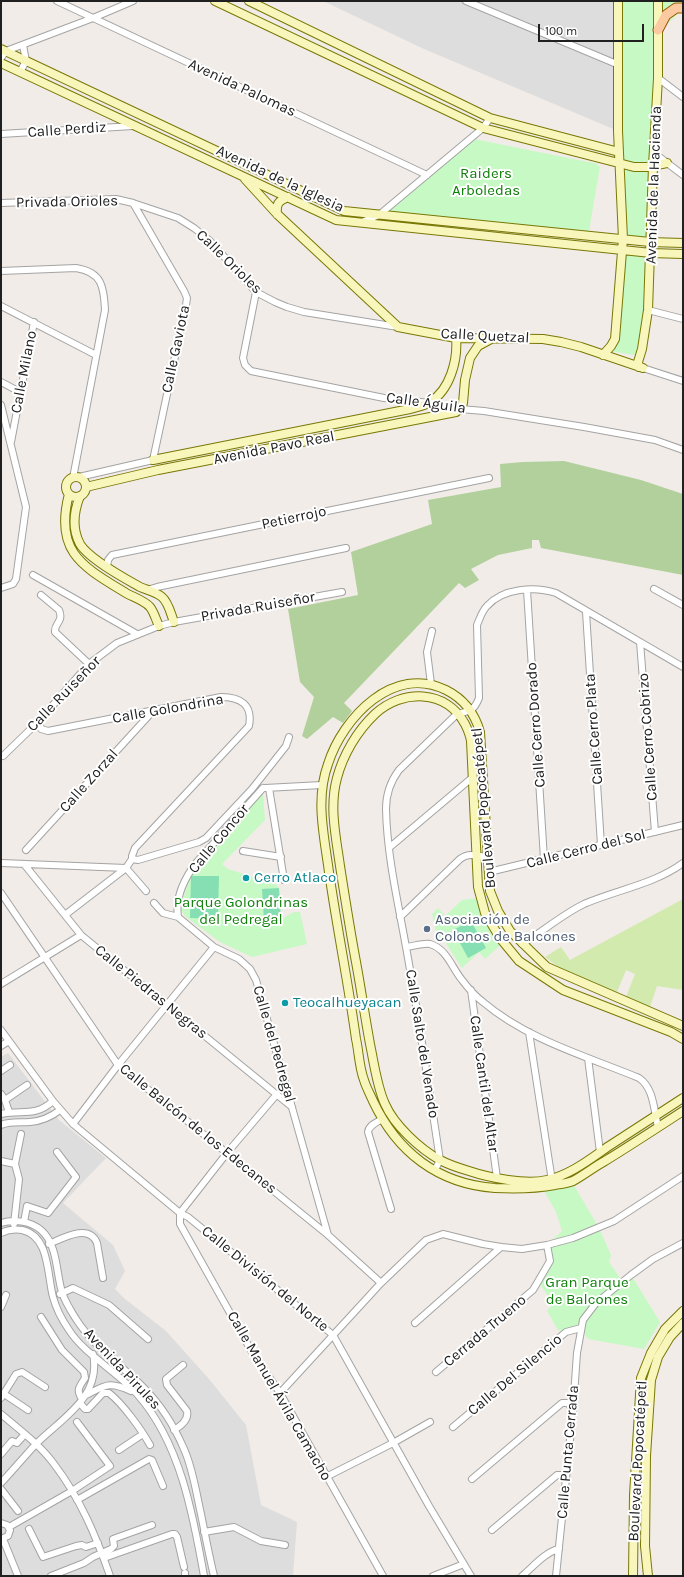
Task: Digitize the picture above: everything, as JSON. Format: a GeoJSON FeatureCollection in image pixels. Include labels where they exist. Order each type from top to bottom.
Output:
{"type":"FeatureCollection","features":[{"type":"Feature","properties":{"kind":"main road"},"geometry":{"type":"LineString","coordinates":[[658,30],[666,15],[676,8],[683,8]]}},
{"type":"Feature","properties":{"kind":"street","name":"Avenida Palomas"},"geometry":{"type":"LineString","coordinates":[[57,1],[427,176]]}},
{"type":"Feature","properties":{"kind":"street"},"geometry":{"type":"LineString","coordinates":[[3,53],[132,1]]}},
{"type":"Feature","properties":{"kind":"street"},"geometry":{"type":"LineString","coordinates":[[215,1],[483,128],[634,167],[653,166],[667,163]]}},
{"type":"Feature","properties":{"kind":"street"},"geometry":{"type":"LineString","coordinates":[[249,1],[490,118],[619,152]]}},
{"type":"Feature","properties":{"kind":"street"},"geometry":{"type":"LineString","coordinates":[[466,1],[618,64]]}},
{"type":"Feature","properties":{"kind":"street","name":"Avenida de la Hacienda"},"geometry":{"type":"LineString","coordinates":[[604,354],[615,339],[623,250],[619,163],[618,1]]}},
{"type":"Feature","properties":{"kind":"street","name":"Avenida de la Hacienda"},"geometry":{"type":"LineString","coordinates":[[641,367],[638,362],[642,349],[648,310],[651,253],[650,242],[653,166],[658,78],[658,1]]}},
{"type":"Feature","properties":{"kind":"street"},"geometry":{"type":"LineString","coordinates":[[20,72],[26,60],[23,45]]}},
{"type":"Feature","properties":{"kind":"street","name":"Avenida de la Iglesia"},"geometry":{"type":"LineString","coordinates":[[3,53],[26,60],[346,211],[650,242],[683,243]]}},
{"type":"Feature","properties":{"kind":"street","name":"Avenida de la Iglesia"},"geometry":{"type":"LineString","coordinates":[[1,63],[242,177],[339,220],[651,253],[683,254]]}},
{"type":"Feature","properties":{"kind":"street"},"geometry":{"type":"LineString","coordinates":[[658,78],[683,97]]}},
{"type":"Feature","properties":{"kind":"street"},"geometry":{"type":"LineString","coordinates":[[463,118],[473,110]]}},
{"type":"Feature","properties":{"kind":"street"},"geometry":{"type":"LineString","coordinates":[[360,223],[379,215],[483,128],[490,118]]}},
{"type":"Feature","properties":{"kind":"street","name":"Calle Perdiz"},"geometry":{"type":"LineString","coordinates":[[1,134],[133,126]]}},
{"type":"Feature","properties":{"kind":"street"},"geometry":{"type":"LineString","coordinates":[[654,153],[683,175]]}},
{"type":"Feature","properties":{"kind":"street"},"geometry":{"type":"LineString","coordinates":[[248,165],[242,177],[277,214],[398,328]]}},
{"type":"Feature","properties":{"kind":"street"},"geometry":{"type":"LineString","coordinates":[[277,214],[276,206],[278,202],[288,197]]}},
{"type":"Feature","properties":{"kind":"street","name":"Privada Orioles"},"geometry":{"type":"LineString","coordinates":[[1,203],[116,199],[133,203]]}},
{"type":"Feature","properties":{"kind":"street","name":"Calle Orioles"},"geometry":{"type":"LineString","coordinates":[[133,203],[178,218],[194,228],[209,240],[256,292],[287,307],[304,312],[398,328]]}},
{"type":"Feature","properties":{"kind":"street","name":"Calle Gaviota"},"geometry":{"type":"LineString","coordinates":[[133,203],[187,298],[153,460]]}},
{"type":"Feature","properties":{"kind":"street"},"geometry":{"type":"LineString","coordinates":[[339,220],[346,211]]}},
{"type":"Feature","properties":{"kind":"street"},"geometry":{"type":"LineString","coordinates":[[1,271],[84,269],[96,275],[102,288],[105,310],[96,355],[76,478]]}},
{"type":"Feature","properties":{"kind":"street","name":"Calle Águila"},"geometry":{"type":"LineString","coordinates":[[256,292],[243,358],[244,365],[251,371],[384,398],[430,403],[448,408],[484,411],[591,428],[655,440],[683,450]]}},
{"type":"Feature","properties":{"kind":"street"},"geometry":{"type":"LineString","coordinates":[[1,306],[96,355]]}},
{"type":"Feature","properties":{"kind":"street"},"geometry":{"type":"LineString","coordinates":[[648,310],[683,319]]}},
{"type":"Feature","properties":{"kind":"street","name":"Calle Milano"},"geometry":{"type":"LineString","coordinates":[[10,445],[34,322]]}},
{"type":"Feature","properties":{"kind":"street","name":"Calle Quetzal"},"geometry":{"type":"LineString","coordinates":[[398,328],[456,338],[543,339],[555,341],[604,354],[683,381]]}},
{"type":"Feature","properties":{"kind":"street"},"geometry":{"type":"LineString","coordinates":[[430,403],[446,388],[456,356],[456,338]]}},
{"type":"Feature","properties":{"kind":"street"},"geometry":{"type":"LineString","coordinates":[[461,408],[470,358],[478,346],[492,338]]}},
{"type":"Feature","properties":{"kind":"street"},"geometry":{"type":"LineString","coordinates":[[1,382],[20,392]]}},
{"type":"Feature","properties":{"kind":"street","name":"Avenida Pavo Real"},"geometry":{"type":"LineString","coordinates":[[76,478],[153,460],[410,409],[430,403]]}},
{"type":"Feature","properties":{"kind":"street","name":"Calle Milano"},"geometry":{"type":"LineString","coordinates":[[1,405],[26,507],[16,580],[13,584],[1,588]]}},
{"type":"Feature","properties":{"kind":"street","name":"Avenida Pavo Real"},"geometry":{"type":"LineString","coordinates":[[86,487],[158,470],[436,417],[456,412],[461,408]]}},
{"type":"Feature","properties":{"kind":"street"},"geometry":{"type":"LineString","coordinates":[[159,626],[149,606],[87,569],[78,560],[66,538],[64,530],[65,507],[69,494],[66,487],[67,483],[76,478],[84,481],[86,487],[85,491],[80,496],[77,505],[75,523],[80,543],[85,551],[107,567],[162,598],[168,605],[174,622]]}},
{"type":"Feature","properties":{"kind":"street","name":"Petierrojo"},"geometry":{"type":"LineString","coordinates":[[107,567],[108,560],[112,555],[490,478]]}},
{"type":"Feature","properties":{"kind":"street"},"geometry":{"type":"LineString","coordinates":[[69,494],[72,496],[80,496]]}},
{"type":"Feature","properties":{"kind":"street"},"geometry":{"type":"LineString","coordinates":[[147,590],[346,548]]}},
{"type":"Feature","properties":{"kind":"street"},"geometry":{"type":"LineString","coordinates":[[33,575],[137,634]]}},
{"type":"Feature","properties":{"kind":"street"},"geometry":{"type":"LineString","coordinates":[[654,589],[683,605]]}},
{"type":"Feature","properties":{"kind":"street"},"geometry":{"type":"LineString","coordinates":[[457,714],[470,711],[476,706],[479,698],[477,625],[480,615],[487,605],[517,590],[548,591],[556,594],[683,667]]}},
{"type":"Feature","properties":{"kind":"street","name":"Calle Cerro Dorado"},"geometry":{"type":"LineString","coordinates":[[527,590],[544,859]]}},
{"type":"Feature","properties":{"kind":"street","name":"Privada Ruiseñor"},"geometry":{"type":"LineString","coordinates":[[174,622],[342,592]]}},
{"type":"Feature","properties":{"kind":"street"},"geometry":{"type":"LineString","coordinates":[[41,596],[59,610],[60,622],[55,630],[89,664]]}},
{"type":"Feature","properties":{"kind":"street","name":"Calle Cerro Plata"},"geometry":{"type":"LineString","coordinates":[[586,612],[601,845]]}},
{"type":"Feature","properties":{"kind":"street","name":"Calle Ruiseñor"},"geometry":{"type":"LineString","coordinates":[[3,756],[39,721],[89,664],[117,643],[137,634],[174,622]]}},
{"type":"Feature","properties":{"kind":"street"},"geometry":{"type":"LineString","coordinates":[[430,684],[427,652],[432,631]]}},
{"type":"Feature","properties":{"kind":"street","name":"Calle Cerro Cobrizo"},"geometry":{"type":"LineString","coordinates":[[640,642],[655,832]]}},
{"type":"Feature","properties":{"kind":"street","name":"Boulevard Popocatépetl"},"geometry":{"type":"LineString","coordinates":[[683,1026],[547,968],[510,931],[498,911],[490,890],[480,732],[477,720],[468,707],[455,695],[430,684],[412,683],[393,688],[370,701],[357,714],[342,735],[328,761],[322,785],[322,824],[333,902],[364,1080],[382,1119],[401,1145],[424,1165],[449,1177],[484,1187],[533,1189],[552,1182],[572,1170],[683,1098]]}},
{"type":"Feature","properties":{"kind":"street","name":"Boulevard Popocatépetl"},"geometry":{"type":"LineString","coordinates":[[683,1039],[671,1032],[563,990],[519,961],[500,938],[485,913],[479,892],[471,741],[466,726],[457,714],[447,705],[428,697],[411,696],[387,705],[375,714],[358,733],[343,760],[336,779],[333,798],[334,824],[346,907],[374,1066],[385,1105],[399,1127],[428,1152],[440,1160],[477,1174],[514,1181],[547,1180],[552,1182],[572,1182],[683,1111]]}},
{"type":"Feature","properties":{"kind":"street","name":"Calle Golondrina"},"geometry":{"type":"LineString","coordinates":[[39,721],[41,729],[48,731],[153,712],[221,697],[237,699],[247,708],[250,720],[249,726],[135,848],[132,859],[126,868],[65,915]]}},
{"type":"Feature","properties":{"kind":"street","name":"Calle Zorzal"},"geometry":{"type":"LineString","coordinates":[[26,850],[153,712]]}},
{"type":"Feature","properties":{"kind":"street","name":"Calle Salto del Venado"},"geometry":{"type":"LineString","coordinates":[[440,1160],[400,917],[386,809],[389,789],[393,778],[399,770],[457,714]]}},
{"type":"Feature","properties":{"kind":"street"},"geometry":{"type":"LineString","coordinates":[[132,859],[138,860],[203,840],[252,788],[286,746],[289,737]]}},
{"type":"Feature","properties":{"kind":"street"},"geometry":{"type":"LineString","coordinates":[[325,775],[333,775],[336,779]]}},
{"type":"Feature","properties":{"kind":"street"},"geometry":{"type":"LineString","coordinates":[[390,847],[473,777]]}},
{"type":"Feature","properties":{"kind":"street"},"geometry":{"type":"LineString","coordinates":[[252,788],[322,785]]}},
{"type":"Feature","properties":{"kind":"street"},"geometry":{"type":"LineString","coordinates":[[266,788],[281,857],[284,880]]}},
{"type":"Feature","properties":{"kind":"street","name":"Calle Concor"},"geometry":{"type":"LineString","coordinates":[[178,917],[176,908],[178,899],[189,872],[196,862],[266,788]]}},
{"type":"Feature","properties":{"kind":"street"},"geometry":{"type":"LineString","coordinates":[[322,824],[334,824]]}},
{"type":"Feature","properties":{"kind":"street","name":"Calle Cerro del Sol"},"geometry":{"type":"LineString","coordinates":[[489,872],[683,825]]}},
{"type":"Feature","properties":{"kind":"street"},"geometry":{"type":"LineString","coordinates":[[243,851],[281,857]]}},
{"type":"Feature","properties":{"kind":"street"},"geometry":{"type":"LineString","coordinates":[[400,917],[465,855],[471,854],[487,857]]}},
{"type":"Feature","properties":{"kind":"street"},"geometry":{"type":"LineString","coordinates":[[522,944],[582,905],[644,882],[675,868],[683,862]]}},
{"type":"Feature","properties":{"kind":"street"},"geometry":{"type":"LineString","coordinates":[[1,863],[126,868],[146,891]]}},
{"type":"Feature","properties":{"kind":"street","name":"Calle Piedras Negras"},"geometry":{"type":"LineString","coordinates":[[24,864],[81,935],[292,1107]]}},
{"type":"Feature","properties":{"kind":"street"},"geometry":{"type":"LineString","coordinates":[[479,892],[490,890]]}},
{"type":"Feature","properties":{"kind":"street","name":"Calle Balcón de los Edecanes"},"geometry":{"type":"LineString","coordinates":[[1,893],[118,1065],[328,1235],[381,1283]]}},
{"type":"Feature","properties":{"kind":"street","name":"Calle del Pedregal"},"geometry":{"type":"LineString","coordinates":[[154,903],[163,913],[178,917],[214,947],[239,959],[250,969],[256,980],[328,1235]]}},
{"type":"Feature","properties":{"kind":"street"},"geometry":{"type":"LineString","coordinates":[[1,984],[81,935]]}},
{"type":"Feature","properties":{"kind":"street"},"geometry":{"type":"LineString","coordinates":[[406,947],[422,944],[436,946],[443,952],[461,980],[482,1002],[504,1018],[529,1032],[644,1082],[651,1098],[658,1127]]}},
{"type":"Feature","properties":{"kind":"street"},"geometry":{"type":"LineString","coordinates":[[73,1124],[118,1065],[214,947]]}},
{"type":"Feature","properties":{"kind":"street","name":"Calle Cantil del Altar"},"geometry":{"type":"LineString","coordinates":[[471,990],[497,1178]]}},
{"type":"Feature","properties":{"kind":"street","name":"Calle División del Norte"},"geometry":{"type":"LineString","coordinates":[[1,1030],[53,1101],[73,1124],[180,1214],[188,1217],[333,1335],[393,1443],[471,1576]]}},
{"type":"Feature","properties":{"kind":"street"},"geometry":{"type":"LineString","coordinates":[[529,1032],[552,1182]]}},
{"type":"Feature","properties":{"kind":"street"},"geometry":{"type":"LineString","coordinates":[[1,1046],[9,1041]]}},
{"type":"Feature","properties":{"kind":"street"},"geometry":{"type":"LineString","coordinates":[[588,1058],[600,1152]]}},
{"type":"Feature","properties":{"kind":"street"},"geometry":{"type":"LineString","coordinates":[[1,1071],[10,1065]]}},
{"type":"Feature","properties":{"kind":"street"},"geometry":{"type":"LineString","coordinates":[[5,1100],[27,1085]]}},
{"type":"Feature","properties":{"kind":"street"},"geometry":{"type":"LineString","coordinates":[[1,1094],[5,1100],[9,1112]]}},
{"type":"Feature","properties":{"kind":"street"},"geometry":{"type":"LineString","coordinates":[[180,1214],[227,1152],[277,1094]]}},
{"type":"Feature","properties":{"kind":"street"},"geometry":{"type":"LineString","coordinates":[[1,1114],[9,1112],[29,1112],[45,1108],[53,1101]]}},
{"type":"Feature","properties":{"kind":"street"},"geometry":{"type":"LineString","coordinates":[[1,1125],[14,1122],[30,1122],[51,1117],[60,1110]]}},
{"type":"Feature","properties":{"kind":"street"},"geometry":{"type":"LineString","coordinates":[[29,1112],[30,1122]]}},
{"type":"Feature","properties":{"kind":"street"},"geometry":{"type":"LineString","coordinates":[[382,1119],[371,1125],[368,1128],[368,1132],[391,1209]]}},
{"type":"Feature","properties":{"kind":"street"},"geometry":{"type":"LineString","coordinates":[[12,1230],[19,1179],[15,1164],[21,1134]]}},
{"type":"Feature","properties":{"kind":"street"},"geometry":{"type":"LineString","coordinates":[[24,1222],[27,1206],[48,1213],[76,1177],[57,1152]]}},
{"type":"Feature","properties":{"kind":"street"},"geometry":{"type":"LineString","coordinates":[[435,1170],[440,1160]]}},
{"type":"Feature","properties":{"kind":"street"},"geometry":{"type":"LineString","coordinates":[[1,1161],[15,1164]]}},
{"type":"Feature","properties":{"kind":"street"},"geometry":{"type":"LineString","coordinates":[[280,1394],[381,1283],[426,1240],[443,1234],[501,1247],[522,1248],[547,1245],[573,1238],[614,1222],[683,1176]]}},
{"type":"Feature","properties":{"kind":"street","name":"Calle Manuel Ávila Camacho"},"geometry":{"type":"LineString","coordinates":[[180,1214],[180,1224],[252,1352],[280,1394],[383,1576]]}},
{"type":"Feature","properties":{"kind":"street","name":"Avenida Pirules"},"geometry":{"type":"LineString","coordinates":[[1,1223],[14,1221],[24,1222],[41,1230],[51,1243],[62,1292],[69,1308],[88,1335],[145,1389],[167,1417],[184,1449],[194,1482],[214,1576]]}},
{"type":"Feature","properties":{"kind":"street","name":"Avenida Pirules"},"geometry":{"type":"LineString","coordinates":[[1,1233],[12,1230],[26,1231],[32,1235],[42,1248],[53,1297],[57,1309],[69,1330],[78,1342],[137,1393],[168,1441],[182,1476],[204,1576]]}},
{"type":"Feature","properties":{"kind":"street"},"geometry":{"type":"LineString","coordinates":[[42,1248],[51,1243],[83,1232],[91,1235],[96,1239],[104,1278]]}},
{"type":"Feature","properties":{"kind":"street","name":"Calle Punta Cerrada"},"geometry":{"type":"LineString","coordinates":[[556,1576],[573,1410],[577,1353],[583,1320],[596,1303],[637,1271],[653,1259],[683,1243]]}},
{"type":"Feature","properties":{"kind":"street","name":"Cerrada Trueno"},"geometry":{"type":"LineString","coordinates":[[436,1372],[533,1290],[550,1260],[547,1245]]}},
{"type":"Feature","properties":{"kind":"street"},"geometry":{"type":"LineString","coordinates":[[415,1323],[501,1247]]}},
{"type":"Feature","properties":{"kind":"street"},"geometry":{"type":"LineString","coordinates":[[53,1297],[73,1288],[109,1305],[148,1338]]}},
{"type":"Feature","properties":{"kind":"street"},"geometry":{"type":"LineString","coordinates":[[1,1307],[6,1295]]}},
{"type":"Feature","properties":{"kind":"street","name":"Boulevard Popocatépetl"},"geometry":{"type":"LineString","coordinates":[[633,1576],[634,1495],[641,1378],[650,1353],[665,1329],[683,1311]]}},
{"type":"Feature","properties":{"kind":"street"},"geometry":{"type":"LineString","coordinates":[[41,1317],[62,1350],[84,1372],[85,1378],[78,1387],[78,1392],[83,1399],[85,1409],[88,1409],[103,1393],[109,1393],[117,1400],[150,1445]]}},
{"type":"Feature","properties":{"kind":"street","name":"Boulevard Popocatépetl"},"geometry":{"type":"LineString","coordinates":[[648,1576],[645,1546],[646,1456],[651,1380],[658,1357],[670,1337],[683,1323]]}},
{"type":"Feature","properties":{"kind":"street","name":"Calle Del Silencio"},"geometry":{"type":"LineString","coordinates":[[453,1427],[566,1332],[581,1328]]}},
{"type":"Feature","properties":{"kind":"street"},"geometry":{"type":"LineString","coordinates":[[83,1399],[94,1376],[95,1365],[93,1354]]}},
{"type":"Feature","properties":{"kind":"street"},"geometry":{"type":"LineString","coordinates":[[174,1430],[187,1419],[188,1415],[187,1411],[167,1385],[166,1379],[183,1365]]}},
{"type":"Feature","properties":{"kind":"street"},"geometry":{"type":"LineString","coordinates":[[28,1410],[2,1396],[19,1372],[22,1372],[45,1387]]}},
{"type":"Feature","properties":{"kind":"street"},"geometry":{"type":"LineString","coordinates":[[1,1483],[36,1444],[83,1399],[108,1385],[117,1384],[137,1393]]}},
{"type":"Feature","properties":{"kind":"street"},"geometry":{"type":"LineString","coordinates":[[472,1479],[562,1403],[568,1403],[573,1410]]}},
{"type":"Feature","properties":{"kind":"street"},"geometry":{"type":"LineString","coordinates":[[1,1414],[36,1444],[54,1464],[85,1512],[110,1576]]}},
{"type":"Feature","properties":{"kind":"street"},"geometry":{"type":"LineString","coordinates":[[9,1527],[72,1492],[110,1466],[77,1422]]}},
{"type":"Feature","properties":{"kind":"street"},"geometry":{"type":"LineString","coordinates":[[326,1477],[393,1443],[430,1422]]}},
{"type":"Feature","properties":{"kind":"street"},"geometry":{"type":"LineString","coordinates":[[1,1454],[12,1441],[17,1443],[25,1434]]}},
{"type":"Feature","properties":{"kind":"street"},"geometry":{"type":"LineString","coordinates":[[119,1450],[143,1434]]}},
{"type":"Feature","properties":{"kind":"street"},"geometry":{"type":"LineString","coordinates":[[77,1500],[149,1459],[152,1460],[163,1486]]}},
{"type":"Feature","properties":{"kind":"street"},"geometry":{"type":"LineString","coordinates":[[492,1530],[557,1475],[563,1474],[566,1480]]}},
{"type":"Feature","properties":{"kind":"street"},"geometry":{"type":"LineString","coordinates":[[1,1489],[18,1511]]}},
{"type":"Feature","properties":{"kind":"street"},"geometry":{"type":"LineString","coordinates":[[1,1523],[9,1527]]}},
{"type":"Feature","properties":{"kind":"street"},"geometry":{"type":"LineString","coordinates":[[103,1556],[114,1546],[113,1539],[152,1525]]}},
{"type":"Feature","properties":{"kind":"street"},"geometry":{"type":"LineString","coordinates":[[9,1527],[10,1534],[6,1538],[2,1539],[18,1576]]}},
{"type":"Feature","properties":{"kind":"street"},"geometry":{"type":"LineString","coordinates":[[204,1532],[234,1527],[261,1541],[285,1545]]}},
{"type":"Feature","properties":{"kind":"street"},"geometry":{"type":"LineString","coordinates":[[28,1529],[43,1557],[76,1546],[82,1545],[86,1547],[98,1543]]}},
{"type":"Feature","properties":{"kind":"street"},"geometry":{"type":"LineString","coordinates":[[51,1576],[84,1563],[93,1557],[103,1556],[172,1534],[176,1534],[184,1567]]}},
{"type":"Feature","properties":{"kind":"street"},"geometry":{"type":"LineString","coordinates":[[522,1576],[548,1553],[559,1549]]}},
{"type":"Feature","properties":{"kind":"street"},"geometry":{"type":"LineString","coordinates":[[433,1576],[464,1564]]}},
{"type":"Feature","properties":{"kind":"shaded area"},"geometry":{"type":"Polygon","coordinates":[[[323,1],[658,1],[618,131],[424,49],[323,1]]]}},
{"type":"Feature","properties":{"kind":"shaded area"},"geometry":{"type":"Polygon","coordinates":[[[8,1053],[59,1120],[106,1158],[63,1203],[113,1245],[125,1271],[115,1289],[125,1299],[166,1331],[209,1379],[246,1425],[261,1505],[297,1522],[293,1576],[1,1576],[1,1057],[8,1053]]]}},
{"type":"Feature","properties":{"kind":"green space"},"geometry":{"type":"Polygon","coordinates":[[[623,1],[657,1],[652,165],[620,162],[623,1]]]}},
{"type":"Feature","properties":{"kind":"green space"},"geometry":{"type":"Polygon","coordinates":[[[659,1],[683,1],[683,12],[680,12],[660,31],[659,1]]]}},
{"type":"Feature","properties":{"kind":"green space","name":"Raiders Arboledas"},"geometry":{"type":"Polygon","coordinates":[[[474,139],[598,164],[597,166],[600,166],[589,231],[384,215],[474,139]]]}},
{"type":"Feature","properties":{"kind":"green space"},"geometry":{"type":"Polygon","coordinates":[[[620,164],[651,168],[649,241],[624,238],[620,164]]]}},
{"type":"Feature","properties":{"kind":"green space"},"geometry":{"type":"Polygon","coordinates":[[[624,253],[649,254],[647,310],[637,353],[634,355],[610,351],[617,344],[620,335],[624,253]]]}},
{"type":"Feature","properties":{"kind":"green space"},"geometry":{"type":"Polygon","coordinates":[[[564,461],[641,480],[683,494],[683,575],[541,548],[539,540],[532,540],[532,548],[498,555],[471,569],[479,580],[465,588],[459,583],[344,703],[352,711],[343,723],[333,717],[307,739],[302,736],[314,697],[300,682],[288,609],[358,595],[351,552],[432,524],[428,500],[501,487],[500,464],[564,461]]]}},
{"type":"Feature","properties":{"kind":"green space","name":"Parque Golondrinas del Pedregal"},"geometry":{"type":"Polygon","coordinates":[[[263,792],[265,820],[222,864],[228,869],[275,884],[279,888],[281,919],[294,912],[300,912],[307,944],[252,957],[220,942],[186,917],[180,909],[188,883],[201,858],[263,792]]]}},
{"type":"Feature","properties":{"kind":"green space"},"geometry":{"type":"Polygon","coordinates":[[[191,876],[219,876],[218,919],[190,918],[191,876]]]}},
{"type":"Feature","properties":{"kind":"green space"},"geometry":{"type":"Polygon","coordinates":[[[279,888],[281,920],[264,921],[262,889],[279,888]]]}},
{"type":"Feature","properties":{"kind":"green space"},"geometry":{"type":"Polygon","coordinates":[[[485,897],[495,926],[506,940],[485,959],[479,952],[462,968],[445,942],[437,935],[432,914],[438,908],[445,916],[462,900],[485,897]]]}},
{"type":"Feature","properties":{"kind":"green space"},"geometry":{"type":"Polygon","coordinates":[[[683,899],[683,990],[657,986],[650,1007],[626,997],[635,974],[626,970],[617,992],[569,975],[545,957],[561,947],[570,960],[683,899]]]}},
{"type":"Feature","properties":{"kind":"green space"},"geometry":{"type":"Polygon","coordinates":[[[471,921],[486,948],[468,958],[453,930],[471,921]]]}},
{"type":"Feature","properties":{"kind":"green space","name":"Gran Parque de Balcones"},"geometry":{"type":"Polygon","coordinates":[[[572,1182],[599,1228],[611,1255],[609,1262],[620,1278],[631,1275],[660,1322],[644,1349],[588,1339],[581,1328],[566,1332],[558,1330],[547,1311],[553,1304],[538,1281],[550,1261],[547,1245],[562,1231],[556,1212],[542,1187],[572,1182]]]}},
{"type":"Feature","properties":{"kind":"place","name":"Cerro Atlaco"},"geometry":{"type":"Point","coordinates":[246,878]}},
{"type":"Feature","properties":{"kind":"place","name":"Asociación de Colonos de Balcones"},"geometry":{"type":"Point","coordinates":[427,929]}},
{"type":"Feature","properties":{"kind":"place","name":"Teocalhueyacan"},"geometry":{"type":"Point","coordinates":[285,1003]}}]}
